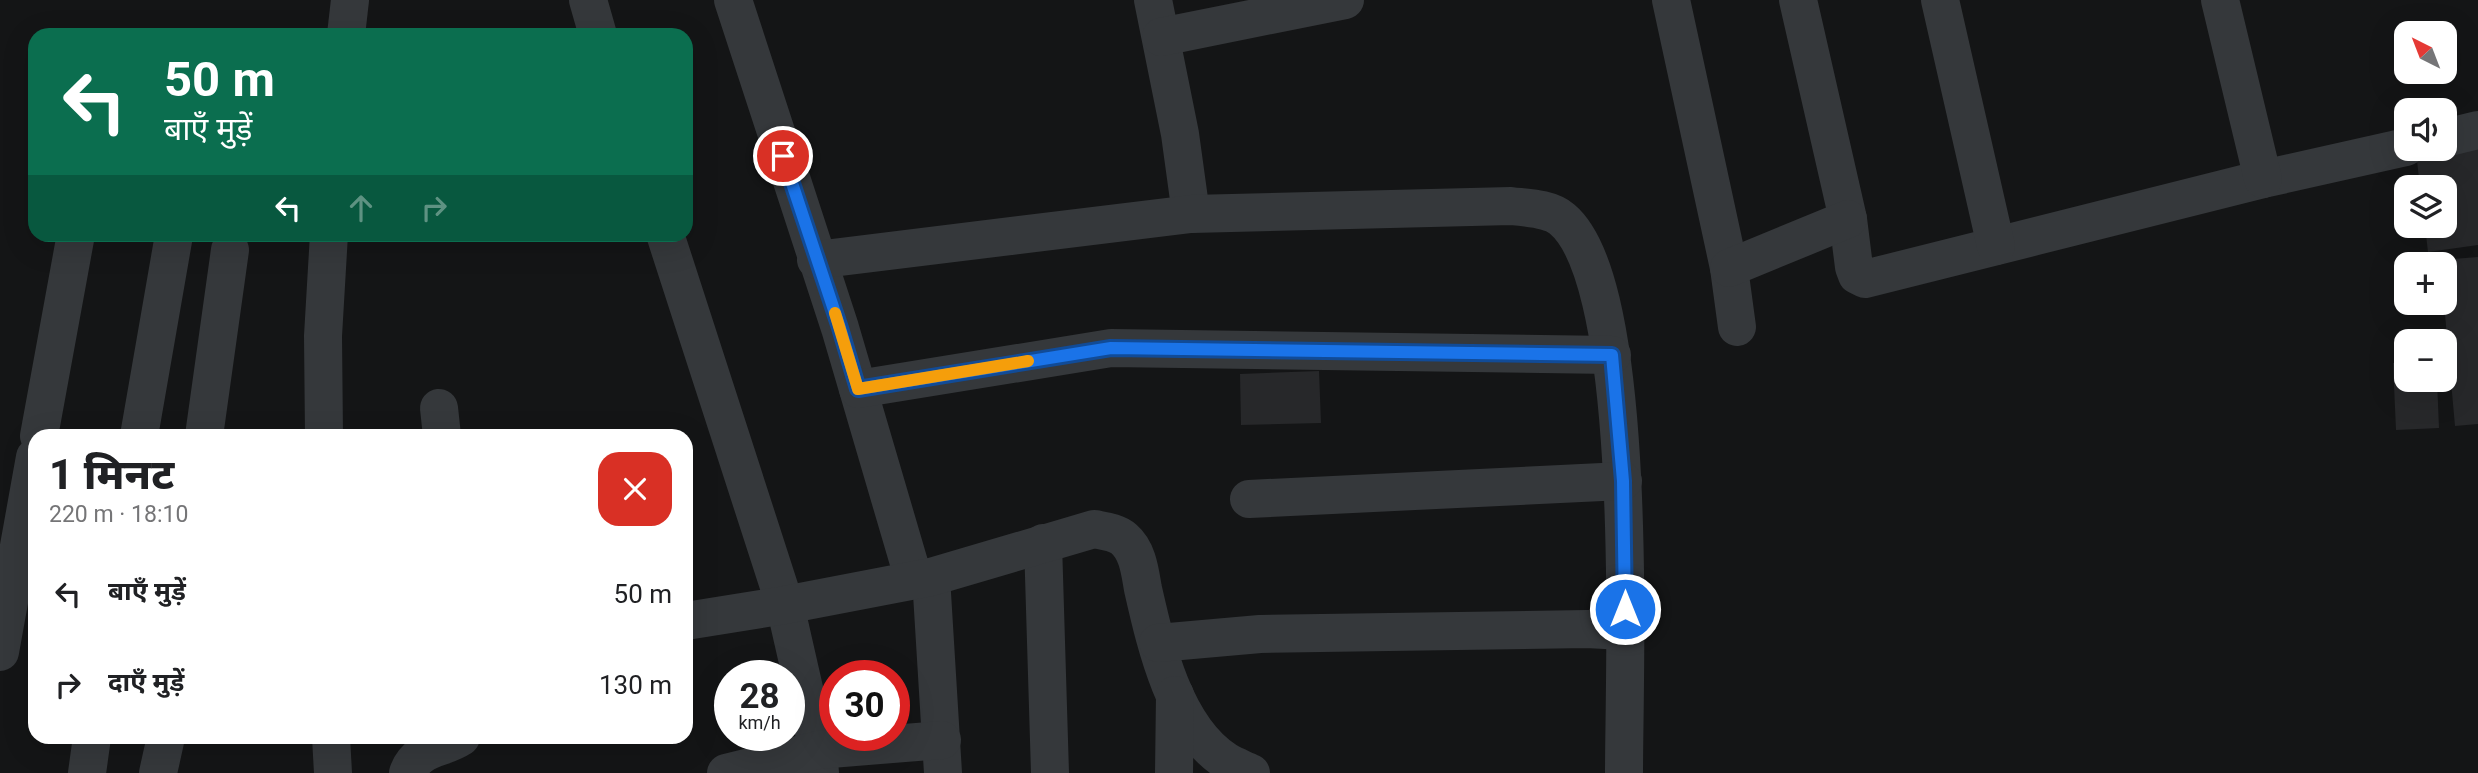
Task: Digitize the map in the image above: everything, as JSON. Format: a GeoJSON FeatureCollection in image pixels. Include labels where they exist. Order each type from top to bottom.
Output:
{"type":"FeatureCollection","features":[{"type":"Feature","properties":{"kind":"street"},"geometry":{"type":"LineString","coordinates":[[347,28],[350,0]]}},
{"type":"Feature","properties":{"kind":"street"},"geometry":{"type":"LineString","coordinates":[[588,0],[596,28]]}},
{"type":"Feature","properties":{"kind":"street"},"geometry":{"type":"LineString","coordinates":[[726,773],[819,762],[942,757],[922,579],[733,0]]}},
{"type":"Feature","properties":{"kind":"street"},"geometry":{"type":"LineString","coordinates":[[1153,0],[1180,134],[1191,214]]}},
{"type":"Feature","properties":{"kind":"street"},"geometry":{"type":"LineString","coordinates":[[1161,37],[1345,0]]}},
{"type":"Feature","properties":{"kind":"street"},"geometry":{"type":"LineString","coordinates":[[1671,0],[1730,268],[1737,327]]}},
{"type":"Feature","properties":{"kind":"street"},"geometry":{"type":"LineString","coordinates":[[1798,0],[1848,219],[1854,267],[1857,275],[1865,279],[2263,179],[2394,150]]}},
{"type":"Feature","properties":{"kind":"street"},"geometry":{"type":"LineString","coordinates":[[1940,0],[1996,246]]}},
{"type":"Feature","properties":{"kind":"street"},"geometry":{"type":"LineString","coordinates":[[2220,0],[2263,179]]}},
{"type":"Feature","properties":{"kind":"street"},"geometry":{"type":"LineString","coordinates":[[2457,135],[2478,130]]}},
{"type":"Feature","properties":{"kind":"street"},"geometry":{"type":"LineString","coordinates":[[816,261],[1191,214],[1511,206],[1542,210],[1562,218],[1580,241],[1596,279],[1612,355],[1623,481],[1624,773]]}},
{"type":"Feature","properties":{"kind":"street"},"geometry":{"type":"LineString","coordinates":[[1730,268],[1848,219]]}},
{"type":"Feature","properties":{"kind":"street"},"geometry":{"type":"LineString","coordinates":[[40,429],[75,242]]}},
{"type":"Feature","properties":{"kind":"street"},"geometry":{"type":"LineString","coordinates":[[140,429],[173,242]]}},
{"type":"Feature","properties":{"kind":"street"},"geometry":{"type":"LineString","coordinates":[[324,429],[323,336],[329,242]]}},
{"type":"Feature","properties":{"kind":"street"},"geometry":{"type":"LineString","coordinates":[[668,242],[785,605],[819,762]]}},
{"type":"Feature","properties":{"kind":"street"},"geometry":{"type":"LineString","coordinates":[[205,429],[229,250]]}},
{"type":"Feature","properties":{"kind":"street"},"geometry":{"type":"LineString","coordinates":[[858,389],[1111,348],[1612,355]]}},
{"type":"Feature","properties":{"kind":"street"},"geometry":{"type":"LineString","coordinates":[[0,652],[20,509],[28,481]]}},
{"type":"Feature","properties":{"kind":"street"},"geometry":{"type":"LineString","coordinates":[[1249,499],[1623,481]]}},
{"type":"Feature","properties":{"kind":"street"},"geometry":{"type":"LineString","coordinates":[[693,620],[922,579],[1094,529],[1110,532],[1125,539],[1137,559],[1158,643],[1175,695],[1189,722],[1226,760],[1251,773]]}},
{"type":"Feature","properties":{"kind":"street"},"geometry":{"type":"LineString","coordinates":[[1043,543],[1050,773]]}},
{"type":"Feature","properties":{"kind":"street"},"geometry":{"type":"LineString","coordinates":[[1158,643],[1260,635],[1366,632],[1587,629],[1625,631]]}},
{"type":"Feature","properties":{"kind":"street"},"geometry":{"type":"LineString","coordinates":[[1174,773],[1175,695]]}},
{"type":"Feature","properties":{"kind":"street"},"geometry":{"type":"LineString","coordinates":[[87,773],[91,744]]}},
{"type":"Feature","properties":{"kind":"street"},"geometry":{"type":"LineString","coordinates":[[158,773],[164,744]]}},
{"type":"Feature","properties":{"kind":"street"},"geometry":{"type":"LineString","coordinates":[[331,744],[333,773]]}},
{"type":"Feature","properties":{"kind":"street"},"geometry":{"type":"LineString","coordinates":[[408,773],[411,764],[425,752],[447,744]]}},
{"type":"Feature","properties":{"kind":"building"},"geometry":{"type":"Polygon","coordinates":[[[2478,144],[2478,245],[2428,252],[2426,238],[2457,238],[2457,175],[2419,175],[2417,161],[2457,161],[2457,147],[2478,144]]]}},
{"type":"Feature","properties":{"kind":"building"},"geometry":{"type":"Polygon","coordinates":[[[2478,257],[2478,424],[2455,426],[2452,392],[2457,392],[2457,329],[2446,329],[2445,315],[2457,315],[2457,259],[2478,257]]]}},
{"type":"Feature","properties":{"kind":"building"},"geometry":{"type":"Polygon","coordinates":[[[1319,371],[1321,423],[1241,425],[1240,374],[1319,371]]]}},
{"type":"Feature","properties":{"kind":"building"},"geometry":{"type":"Polygon","coordinates":[[[2394,392],[2438,392],[2439,428],[2396,430],[2394,392]]]}},
{"type":"Feature","properties":{"kind":"slow traffic"},"geometry":{"type":"LineString","coordinates":[[835,313],[858,389],[1028,361]]}},
{"type":"Feature","properties":{"kind":"route"},"geometry":{"type":"LineString","coordinates":[[783,156],[858,389],[1111,348],[1612,355],[1623,481],[1625,609]]}}]}
